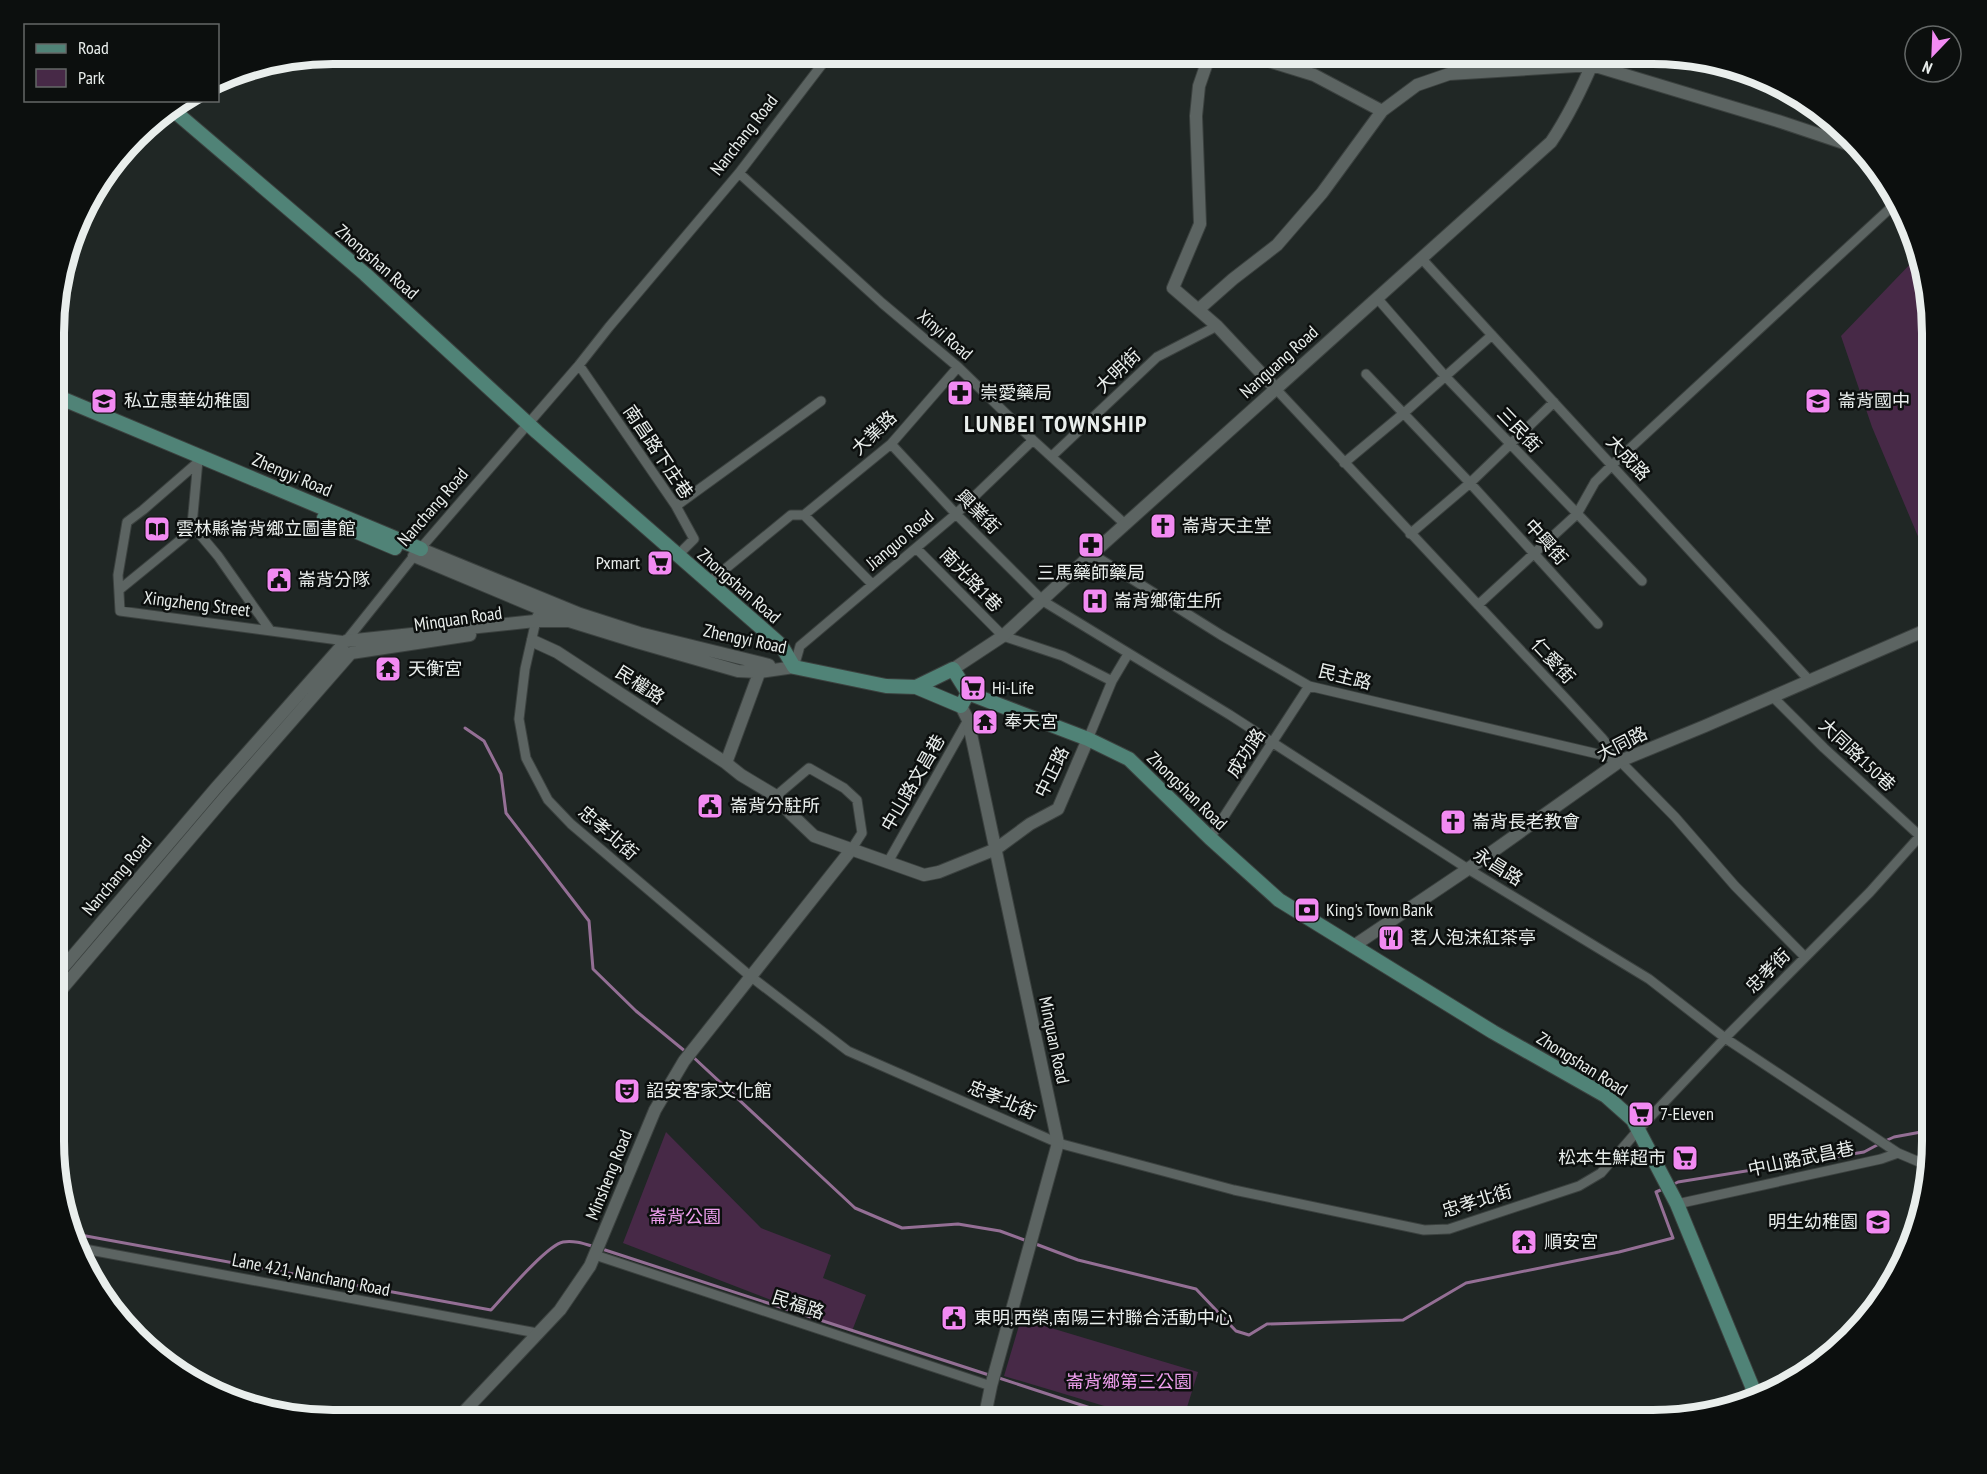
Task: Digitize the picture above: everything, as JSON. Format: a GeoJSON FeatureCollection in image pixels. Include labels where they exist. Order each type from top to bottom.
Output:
{"type":"FeatureCollection","features":[{"type":"Feature","properties":{"kind":"main road","name":"Zhongshan Road"},"geometry":{"type":"LineString","coordinates":[[178,114],[365,274],[529,425],[676,556],[781,645],[794,667]]}},
{"type":"Feature","properties":{"kind":"main road","name":"Zhengyi Road"},"geometry":{"type":"LineString","coordinates":[[64,400],[198,460],[418,552]]}},
{"type":"Feature","properties":{"kind":"main road","name":"Zhengyi Road"},"geometry":{"type":"LineString","coordinates":[[64,409],[198,460]]}},
{"type":"Feature","properties":{"kind":"main road"},"geometry":{"type":"LineString","coordinates":[[794,667],[886,686],[916,687],[962,706],[968,693],[953,669],[916,687]]}},
{"type":"Feature","properties":{"kind":"main road","name":"Zhongshan Road"},"geometry":{"type":"LineString","coordinates":[[968,693],[1088,739],[1129,759],[1210,838],[1279,900],[1493,1032],[1605,1096],[1634,1120],[1677,1204],[1754,1390]]}},
{"type":"Feature","properties":{"kind":"street","name":"Nanchang Road"},"geometry":{"type":"LineString","coordinates":[[64,986],[349,647],[418,552],[529,425],[739,173],[822,64]]}},
{"type":"Feature","properties":{"kind":"street"},"geometry":{"type":"LineString","coordinates":[[1207,64],[1199,86],[1196,116],[1200,224],[1173,288],[1217,326],[1276,389]]}},
{"type":"Feature","properties":{"kind":"street"},"geometry":{"type":"LineString","coordinates":[[1278,64],[1314,75],[1382,111]]}},
{"type":"Feature","properties":{"kind":"street"},"geometry":{"type":"LineString","coordinates":[[1199,309],[1277,245],[1322,193],[1382,111],[1417,85],[1449,74],[1553,64]]}},
{"type":"Feature","properties":{"kind":"street","name":"Nanguang Road"},"geometry":{"type":"LineString","coordinates":[[953,669],[1003,636],[1043,601],[1092,554],[1551,142],[1567,120],[1592,64]]}},
{"type":"Feature","properties":{"kind":"street"},"geometry":{"type":"LineString","coordinates":[[1606,64],[1844,143]]}},
{"type":"Feature","properties":{"kind":"street","name":"Xinyi Road"},"geometry":{"type":"LineString","coordinates":[[739,173],[882,303],[958,367],[1126,525]]}},
{"type":"Feature","properties":{"kind":"street"},"geometry":{"type":"LineString","coordinates":[[1478,604],[1577,514],[1595,482],[1612,465],[1891,208]]}},
{"type":"Feature","properties":{"kind":"street","name":"大成路"},"geometry":{"type":"LineString","coordinates":[[1422,259],[1809,680]]}},
{"type":"Feature","properties":{"kind":"street","name":"三民街"},"geometry":{"type":"LineString","coordinates":[[1377,298],[1445,376],[1642,581]]}},
{"type":"Feature","properties":{"kind":"street","name":"大明街"},"geometry":{"type":"LineString","coordinates":[[1052,456],[1157,357],[1217,326]]}},
{"type":"Feature","properties":{"kind":"street"},"geometry":{"type":"LineString","coordinates":[[1344,463],[1492,335]]}},
{"type":"Feature","properties":{"kind":"street","name":"南昌路下庄巷"},"geometry":{"type":"LineString","coordinates":[[579,365],[676,506],[694,539],[676,556]]}},
{"type":"Feature","properties":{"kind":"street","name":"大業路"},"geometry":{"type":"LineString","coordinates":[[708,583],[791,515],[804,515],[891,444],[958,367]]}},
{"type":"Feature","properties":{"kind":"street"},"geometry":{"type":"LineString","coordinates":[[1366,374],[1470,483]]}},
{"type":"Feature","properties":{"kind":"street","name":"仁愛街"},"geometry":{"type":"LineString","coordinates":[[1276,389],[1602,738],[1620,761],[1675,817],[1735,886],[1804,957]]}},
{"type":"Feature","properties":{"kind":"street"},"geometry":{"type":"LineString","coordinates":[[676,506],[821,401]]}},
{"type":"Feature","properties":{"kind":"street"},"geometry":{"type":"LineString","coordinates":[[1410,534],[1470,483],[1554,402]]}},
{"type":"Feature","properties":{"kind":"street","name":"Jianguo Road"},"geometry":{"type":"LineString","coordinates":[[794,667],[800,646],[956,514],[1033,440]]}},
{"type":"Feature","properties":{"kind":"street","name":"興業街"},"geometry":{"type":"LineString","coordinates":[[891,444],[956,514],[1043,601]]}},
{"type":"Feature","properties":{"kind":"street"},"geometry":{"type":"LineString","coordinates":[[119,590],[195,528],[192,525],[198,460]]}},
{"type":"Feature","properties":{"kind":"street","name":"Xingzheng Street"},"geometry":{"type":"LineString","coordinates":[[198,460],[127,522],[118,575],[120,610],[270,630],[349,647]]}},
{"type":"Feature","properties":{"kind":"street","name":"中興街"},"geometry":{"type":"LineString","coordinates":[[1470,483],[1598,624]]}},
{"type":"Feature","properties":{"kind":"street"},"geometry":{"type":"LineString","coordinates":[[804,515],[872,584]]}},
{"type":"Feature","properties":{"kind":"street","name":"Xingzheng Street"},"geometry":{"type":"LineString","coordinates":[[195,528],[218,556],[270,630]]}},
{"type":"Feature","properties":{"kind":"street","name":"南光路1巷"},"geometry":{"type":"LineString","coordinates":[[916,548],[1003,636]]}},
{"type":"Feature","properties":{"kind":"street","name":"Zhengyi Road"},"geometry":{"type":"LineString","coordinates":[[418,552],[574,618],[639,633],[761,668],[794,667]]}},
{"type":"Feature","properties":{"kind":"street","name":"民主路"},"geometry":{"type":"LineString","coordinates":[[1092,554],[1221,635],[1309,686],[1620,761]]}},
{"type":"Feature","properties":{"kind":"street","name":"永昌路"},"geometry":{"type":"LineString","coordinates":[[1043,601],[1273,742],[1468,869],[1648,979],[1725,1038],[1898,1153]]}},
{"type":"Feature","properties":{"kind":"street","name":"忠孝北街"},"geometry":{"type":"LineString","coordinates":[[542,604],[535,621],[533,641],[525,669],[519,719],[526,758],[548,800],[571,824],[750,976],[848,1051],[1058,1143],[1234,1190],[1424,1230],[1449,1229],[1579,1186],[1601,1173],[1639,1129]]}},
{"type":"Feature","properties":{"kind":"street","name":"Minquan Road"},"geometry":{"type":"LineString","coordinates":[[349,647],[535,621],[574,618]]}},
{"type":"Feature","properties":{"kind":"street","name":"大同路"},"geometry":{"type":"LineString","coordinates":[[1355,945],[1468,869],[1620,761],[1922,632]]}},
{"type":"Feature","properties":{"kind":"street"},"geometry":{"type":"LineString","coordinates":[[1003,636],[1063,656],[1113,681]]}},
{"type":"Feature","properties":{"kind":"street","name":"民權路"},"geometry":{"type":"LineString","coordinates":[[533,641],[557,652],[776,796],[814,836],[851,850]]}},
{"type":"Feature","properties":{"kind":"street","name":"Nanchang Road"},"geometry":{"type":"LineString","coordinates":[[64,966],[216,788],[349,647]]}},
{"type":"Feature","properties":{"kind":"street","name":"中正路"},"geometry":{"type":"LineString","coordinates":[[996,849],[1030,824],[1058,809],[1113,681],[1128,654]]}},
{"type":"Feature","properties":{"kind":"street"},"geometry":{"type":"LineString","coordinates":[[726,763],[761,668]]}},
{"type":"Feature","properties":{"kind":"street","name":"成功路"},"geometry":{"type":"LineString","coordinates":[[1210,838],[1309,686]]}},
{"type":"Feature","properties":{"kind":"street","name":"大同路150巷"},"geometry":{"type":"LineString","coordinates":[[1772,696],[1824,748],[1920,836]]}},
{"type":"Feature","properties":{"kind":"street","name":"Minquan Road"},"geometry":{"type":"LineString","coordinates":[[962,706],[968,720],[1058,1143],[986,1410]]}},
{"type":"Feature","properties":{"kind":"street","name":"中山路文昌巷"},"geometry":{"type":"LineString","coordinates":[[888,862],[968,720]]}},
{"type":"Feature","properties":{"kind":"street"},"geometry":{"type":"LineString","coordinates":[[1598,754],[1602,738]]}},
{"type":"Feature","properties":{"kind":"street"},"geometry":{"type":"LineString","coordinates":[[776,796],[809,768],[844,788],[857,800],[862,833],[851,850],[924,875],[939,872],[996,849]]}},
{"type":"Feature","properties":{"kind":"street","name":"忠孝街"},"geometry":{"type":"LineString","coordinates":[[1639,1129],[1725,1038],[1870,892],[1920,836]]}},
{"type":"Feature","properties":{"kind":"street","name":"Minsheng Road"},"geometry":{"type":"LineString","coordinates":[[465,1410],[560,1310],[590,1266],[655,1110],[684,1061],[851,850]]}},
{"type":"Feature","properties":{"kind":"street"},"geometry":{"type":"LineString","coordinates":[[1898,1153],[1921,1163]]}},
{"type":"Feature","properties":{"kind":"street","name":"中山路武昌巷"},"geometry":{"type":"LineString","coordinates":[[1677,1204],[1881,1159],[1898,1153]]}},
{"type":"Feature","properties":{"kind":"street","name":"Lane 421, Nanchang Road"},"geometry":{"type":"LineString","coordinates":[[88,1250],[537,1333]]}},
{"type":"Feature","properties":{"kind":"street","name":"民福路"},"geometry":{"type":"LineString","coordinates":[[595,1255],[991,1386]]}},
{"type":"Feature","properties":{"kind":"green space"},"geometry":{"type":"Polygon","coordinates":[[[1912,262],[1922,316],[1922,546],[1872,427],[1841,336],[1912,262]]]}},
{"type":"Feature","properties":{"kind":"green space","name":"崙背公園"},"geometry":{"type":"Polygon","coordinates":[[[666,1132],[761,1228],[831,1255],[823,1278],[866,1295],[852,1331],[623,1243],[666,1132]]]}},
{"type":"Feature","properties":{"kind":"green space","name":"崙背鄉第三公園"},"geometry":{"type":"Polygon","coordinates":[[[1021,1319],[1198,1372],[1186,1410],[1118,1410],[1004,1376],[1021,1319]]]}},
{"type":"Feature","properties":{"kind":"waterway"},"geometry":{"type":"LineString","coordinates":[[465,728],[484,741],[501,774],[506,813],[589,921],[593,969],[636,1011],[686,1052]]}},
{"type":"Feature","properties":{"kind":"waterway"},"geometry":{"type":"LineString","coordinates":[[692,1056],[855,1208],[902,1228],[958,1224],[1000,1231],[1027,1241]]}},
{"type":"Feature","properties":{"kind":"waterway"},"geometry":{"type":"LineString","coordinates":[[1885,1141],[1922,1132]]}},
{"type":"Feature","properties":{"kind":"waterway"},"geometry":{"type":"LineString","coordinates":[[1672,1185],[1678,1182],[1864,1152],[1879,1144]]}},
{"type":"Feature","properties":{"kind":"waterway"},"geometry":{"type":"LineString","coordinates":[[1033,1243],[1078,1260],[1196,1289],[1236,1331],[1249,1335],[1267,1324],[1403,1320],[1466,1283],[1619,1252],[1673,1238],[1656,1192],[1663,1189]]}},
{"type":"Feature","properties":{"kind":"waterway"},"geometry":{"type":"LineString","coordinates":[[82,1235],[491,1310],[515,1283],[556,1245],[571,1242],[595,1247]]}},
{"type":"Feature","properties":{"kind":"waterway"},"geometry":{"type":"LineString","coordinates":[[602,1249],[989,1375]]}},
{"type":"Feature","properties":{"kind":"waterway"},"geometry":{"type":"LineString","coordinates":[[996,1377],[1097,1410]]}},
{"type":"Feature","properties":{"kind":"place","name":"崇愛藥局"},"geometry":{"type":"Point","coordinates":[960,393]}},
{"type":"Feature","properties":{"kind":"place","name":"私立惠華幼稚園"},"geometry":{"type":"Point","coordinates":[104,401]}},
{"type":"Feature","properties":{"kind":"place","name":"崙背國中"},"geometry":{"type":"Point","coordinates":[1818,401]}},
{"type":"Feature","properties":{"kind":"place","name":"崙背天主堂"},"geometry":{"type":"Point","coordinates":[1163,526]}},
{"type":"Feature","properties":{"kind":"place","name":"雲林縣崙背鄉立圖書館"},"geometry":{"type":"Point","coordinates":[157,529]}},
{"type":"Feature","properties":{"kind":"place","name":"三馬藥師藥局"},"geometry":{"type":"Point","coordinates":[1091,545]}},
{"type":"Feature","properties":{"kind":"place","name":"Pxmart"},"geometry":{"type":"Point","coordinates":[660,563]}},
{"type":"Feature","properties":{"kind":"place","name":"崙背分隊"},"geometry":{"type":"Point","coordinates":[279,580]}},
{"type":"Feature","properties":{"kind":"place","name":"崙背鄉衛生所"},"geometry":{"type":"Point","coordinates":[1095,601]}},
{"type":"Feature","properties":{"kind":"place","name":"天衡宮"},"geometry":{"type":"Point","coordinates":[388,669]}},
{"type":"Feature","properties":{"kind":"place","name":"Hi-Life"},"geometry":{"type":"Point","coordinates":[973,688]}},
{"type":"Feature","properties":{"kind":"place","name":"奉天宮"},"geometry":{"type":"Point","coordinates":[985,722]}},
{"type":"Feature","properties":{"kind":"place","name":"崙背分駐所"},"geometry":{"type":"Point","coordinates":[710,806]}},
{"type":"Feature","properties":{"kind":"place","name":"崙背長老教會"},"geometry":{"type":"Point","coordinates":[1453,822]}},
{"type":"Feature","properties":{"kind":"place","name":"King's Town Bank"},"geometry":{"type":"Point","coordinates":[1307,910]}},
{"type":"Feature","properties":{"kind":"place","name":"茗人泡沫紅茶亭"},"geometry":{"type":"Point","coordinates":[1391,938]}},
{"type":"Feature","properties":{"kind":"place","name":"詔安客家文化館"},"geometry":{"type":"Point","coordinates":[627,1091]}},
{"type":"Feature","properties":{"kind":"place","name":"7-Eleven"},"geometry":{"type":"Point","coordinates":[1641,1114]}},
{"type":"Feature","properties":{"kind":"place","name":"松本生鮮超市"},"geometry":{"type":"Point","coordinates":[1685,1158]}},
{"type":"Feature","properties":{"kind":"place","name":"明生幼稚園"},"geometry":{"type":"Point","coordinates":[1878,1222]}},
{"type":"Feature","properties":{"kind":"place","name":"順安宮"},"geometry":{"type":"Point","coordinates":[1524,1242]}},
{"type":"Feature","properties":{"kind":"place","name":"東明,西榮,南陽三村聯合活動中心"},"geometry":{"type":"Point","coordinates":[954,1318]}},
{"type":"Feature","properties":{"kind":"district","name":"LUNBEI TOWNSHIP"},"geometry":{"type":"Point","coordinates":[1056,424]}}]}
